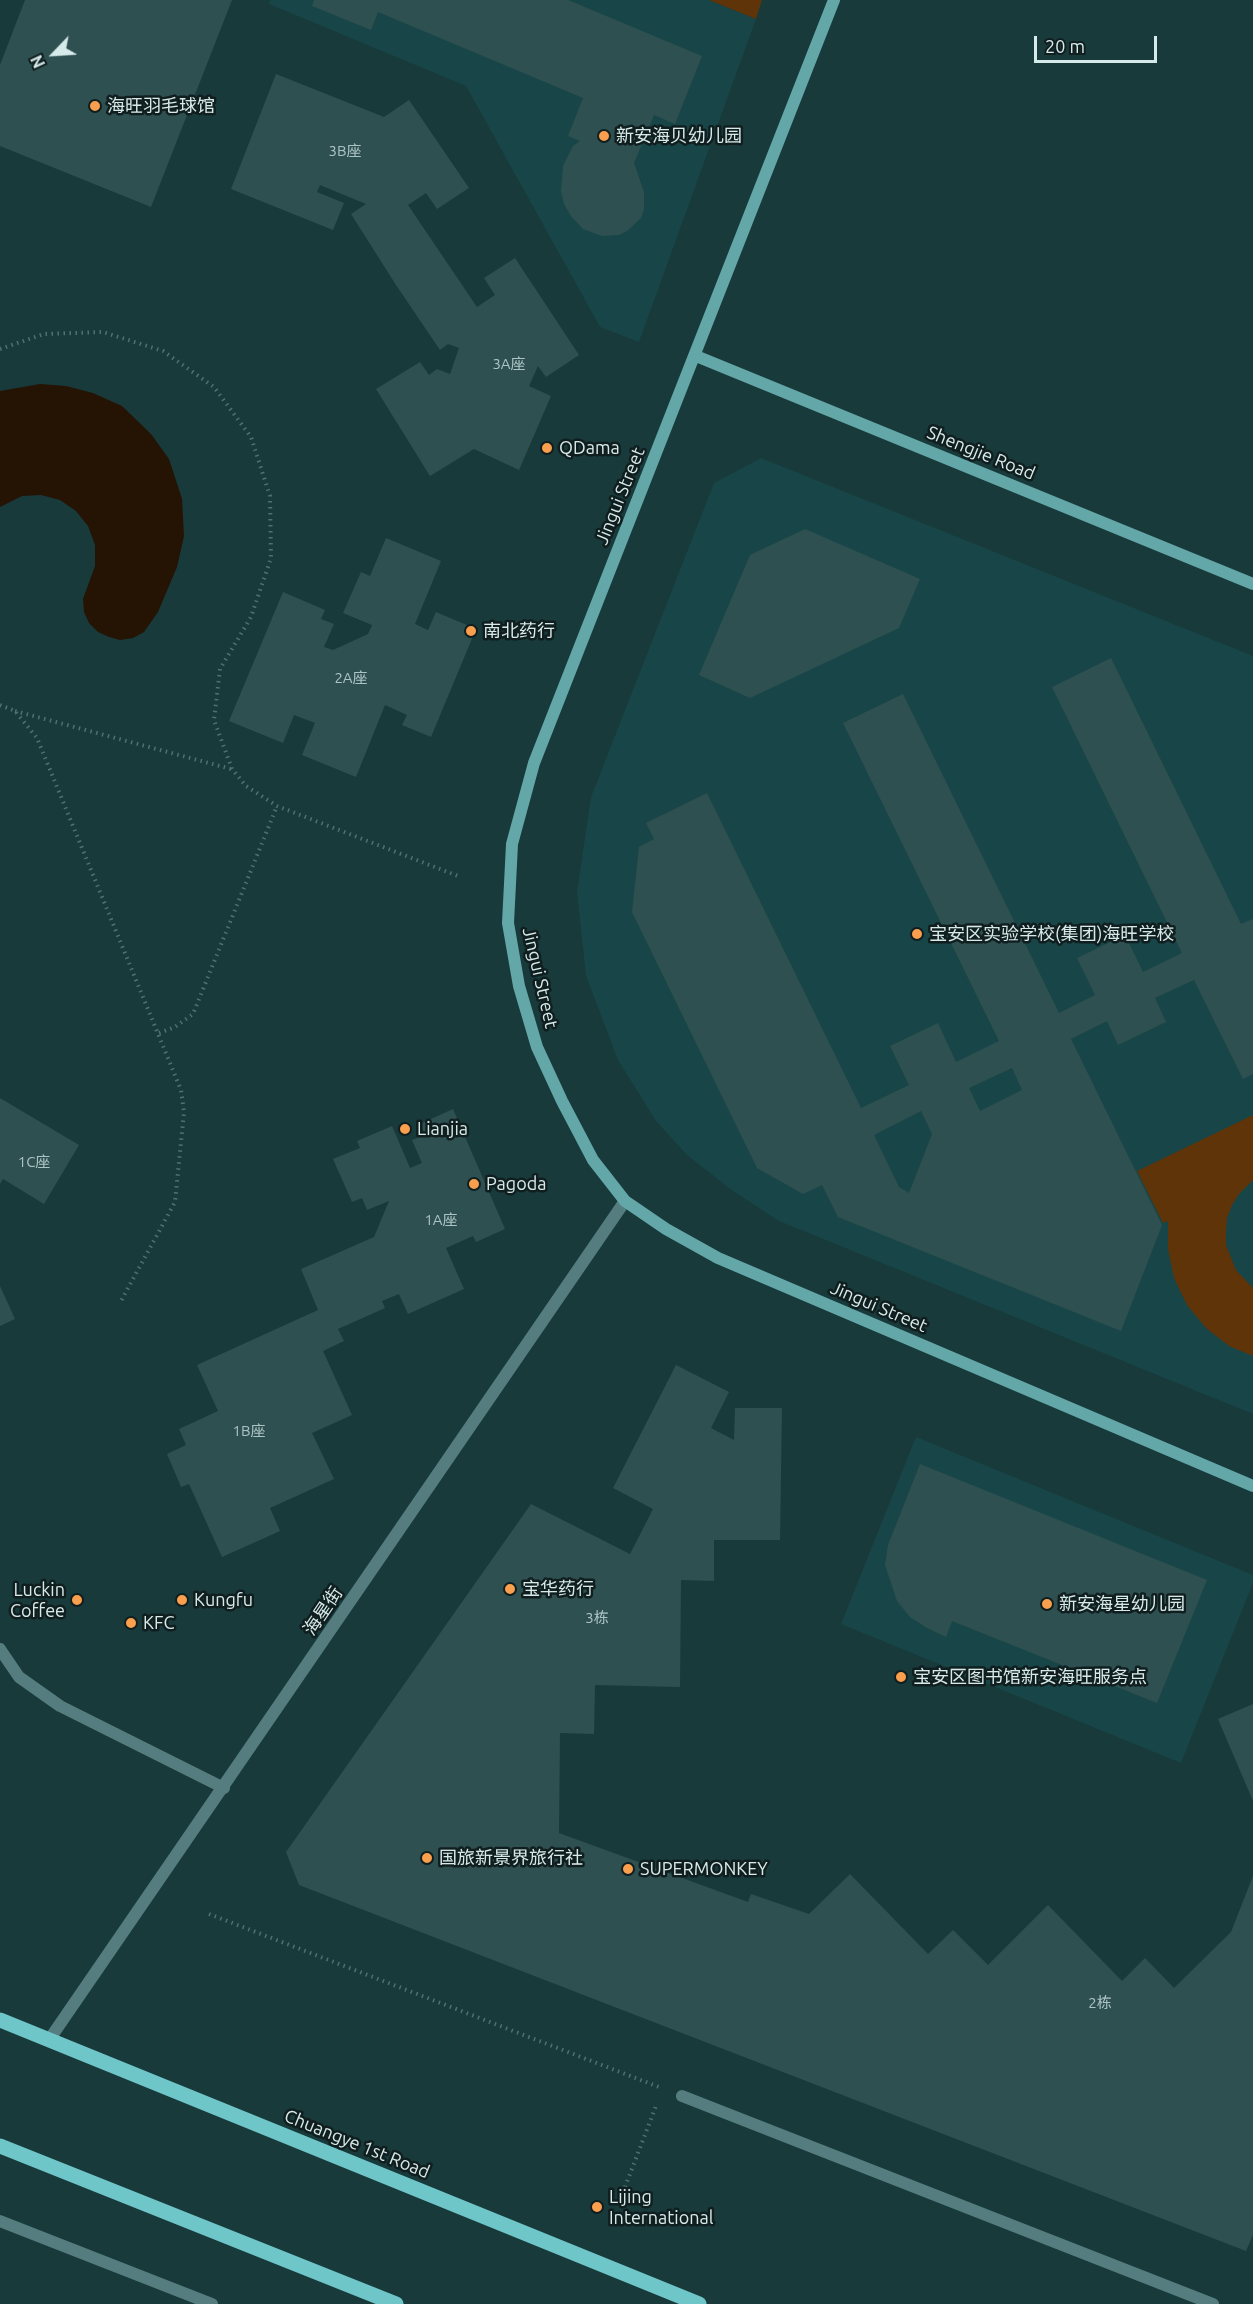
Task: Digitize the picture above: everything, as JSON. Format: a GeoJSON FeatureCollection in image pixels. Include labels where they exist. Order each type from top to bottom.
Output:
{"type":"FeatureCollection","features":[{"type":"Feature","properties":{"kind":"main road","name":"Chuangye 1st Road"},"geometry":{"type":"LineString","coordinates":[[0,2020],[699,2304]]}},
{"type":"Feature","properties":{"kind":"main road"},"geometry":{"type":"LineString","coordinates":[[0,2146],[396,2304]]}},
{"type":"Feature","properties":{"kind":"street","name":"Jingui Street"},"geometry":{"type":"LineString","coordinates":[[834,0],[696,356],[534,763],[512,844],[508,923],[519,986],[537,1047],[593,1160],[625,1201],[666,1230],[717,1258],[1253,1486]]}},
{"type":"Feature","properties":{"kind":"street","name":"Shengjie Road"},"geometry":{"type":"LineString","coordinates":[[696,356],[1253,584]]}},
{"type":"Feature","properties":{"kind":"street","name":"海星街"},"geometry":{"type":"LineString","coordinates":[[49,2040],[625,1201]]}},
{"type":"Feature","properties":{"kind":"street"},"geometry":{"type":"LineString","coordinates":[[0,1649],[19,1677],[60,1706],[224,1788]]}},
{"type":"Feature","properties":{"kind":"street"},"geometry":{"type":"LineString","coordinates":[[682,2096],[1213,2304]]}},
{"type":"Feature","properties":{"kind":"street"},"geometry":{"type":"LineString","coordinates":[[0,2221],[212,2304]]}},
{"type":"Feature","properties":{"kind":"path"},"geometry":{"type":"LineString","coordinates":[[0,349],[44,334],[103,332],[163,351],[214,387],[251,436],[270,496],[271,558],[251,617],[220,669],[214,720],[232,769],[246,786],[277,806],[458,876]]}},
{"type":"Feature","properties":{"kind":"path"},"geometry":{"type":"LineString","coordinates":[[0,705],[232,769]]}},
{"type":"Feature","properties":{"kind":"path"},"geometry":{"type":"LineString","coordinates":[[15,711],[37,738],[182,1090],[184,1112],[175,1202],[121,1301]]}},
{"type":"Feature","properties":{"kind":"path"},"geometry":{"type":"LineString","coordinates":[[159,1033],[175,1027],[193,1014],[277,806]]}},
{"type":"Feature","properties":{"kind":"path"},"geometry":{"type":"LineString","coordinates":[[209,1914],[682,2096]]}},
{"type":"Feature","properties":{"kind":"path"},"geometry":{"type":"LineString","coordinates":[[625,2187],[663,2088]]}},
{"type":"Feature","properties":{"kind":"shaded area","name":"新安海贝幼儿园"},"geometry":{"type":"Polygon","coordinates":[[[270,0],[709,0],[756,19],[639,342],[600,327],[466,86],[269,4],[270,0]]]}},
{"type":"Feature","properties":{"kind":"shaded area"},"geometry":{"type":"Polygon","coordinates":[[[709,0],[762,0],[756,19],[709,0]]]}},
{"type":"Feature","properties":{"kind":"shaded area"},"geometry":{"type":"Polygon","coordinates":[[[40,384],[66,386],[93,393],[122,406],[151,434],[169,459],[182,499],[184,536],[177,567],[158,612],[144,632],[133,638],[120,640],[98,632],[89,623],[84,612],[83,599],[95,566],[95,545],[88,526],[76,511],[60,500],[41,495],[22,496],[0,507],[0,391],[40,384]]]}},
{"type":"Feature","properties":{"kind":"shaded area","name":"宝安区实验学校(集团)海旺学校"},"geometry":{"type":"Polygon","coordinates":[[[761,458],[1253,656],[1253,1414],[779,1221],[733,1191],[687,1155],[656,1121],[618,1060],[586,976],[577,892],[591,797],[714,483],[761,458]]]}},
{"type":"Feature","properties":{"kind":"shaded area"},"geometry":{"type":"Polygon","coordinates":[[[1253,1115],[1253,1180],[1232,1205],[1227,1218],[1226,1245],[1236,1270],[1253,1288],[1253,1356],[1229,1346],[1206,1328],[1187,1305],[1174,1278],[1168,1249],[1168,1221],[1163,1223],[1137,1171],[1253,1115]]]}},
{"type":"Feature","properties":{"kind":"shaded area","name":"新安海星幼儿园"},"geometry":{"type":"Polygon","coordinates":[[[916,1437],[1253,1575],[1253,1583],[1181,1763],[841,1624],[916,1437]]]}},
{"type":"Feature","properties":{"kind":"building","name":"海旺羽毛球馆"},"geometry":{"type":"Polygon","coordinates":[[[25,0],[232,0],[151,207],[0,146],[0,65],[25,0]]]}},
{"type":"Feature","properties":{"kind":"building"},"geometry":{"type":"Polygon","coordinates":[[[314,0],[568,0],[702,56],[675,124],[654,115],[634,163],[644,192],[644,209],[641,218],[619,235],[602,236],[583,229],[564,204],[561,191],[563,166],[573,146],[580,141],[568,136],[583,98],[378,12],[371,30],[312,6],[314,0]]]}},
{"type":"Feature","properties":{"kind":"building"},"geometry":{"type":"Polygon","coordinates":[[[276,74],[384,117],[409,100],[469,188],[437,209],[426,193],[408,205],[477,307],[495,295],[484,278],[515,258],[579,355],[546,377],[538,366],[529,386],[551,396],[519,470],[474,449],[430,476],[376,389],[420,362],[429,375],[437,369],[450,374],[459,348],[448,344],[440,350],[396,285],[351,214],[366,204],[320,185],[317,192],[344,203],[333,230],[231,189],[276,74]]]}},
{"type":"Feature","properties":{"kind":"building"},"geometry":{"type":"Polygon","coordinates":[[[805,529],[920,579],[899,628],[750,698],[699,675],[750,555],[805,529]]]}},
{"type":"Feature","properties":{"kind":"building"},"geometry":{"type":"Polygon","coordinates":[[[386,538],[441,561],[415,624],[428,630],[436,612],[476,629],[431,737],[402,725],[407,715],[385,705],[356,777],[302,755],[315,723],[294,715],[283,743],[229,721],[283,592],[325,610],[321,619],[334,624],[324,647],[333,650],[368,634],[372,625],[343,613],[361,572],[370,576],[386,538]]]}},
{"type":"Feature","properties":{"kind":"building"},"geometry":{"type":"Polygon","coordinates":[[[1111,658],[1241,924],[1253,919],[1253,1074],[1243,1079],[1194,980],[1155,998],[1166,1022],[1118,1045],[1107,1021],[1071,1039],[1162,1225],[1121,1331],[838,1217],[822,1185],[803,1194],[757,1168],[632,912],[639,847],[654,839],[646,823],[707,793],[861,1108],[909,1085],[890,1046],[938,1023],[956,1062],[999,1041],[843,723],[903,694],[1059,1013],[1095,995],[1077,958],[1125,935],[1143,972],[1182,953],[1052,687],[1111,658]],[[1012,1068],[969,1088],[980,1111],[1022,1090],[1012,1068]],[[921,1111],[874,1135],[899,1187],[909,1193],[932,1134],[921,1111]]]}},
{"type":"Feature","properties":{"kind":"building"},"geometry":{"type":"Polygon","coordinates":[[[0,1098],[79,1145],[44,1204],[3,1179],[0,1184],[0,1098]]]}},
{"type":"Feature","properties":{"kind":"building"},"geometry":{"type":"Polygon","coordinates":[[[453,1109],[505,1229],[476,1242],[473,1236],[446,1248],[464,1289],[408,1314],[399,1294],[382,1301],[385,1308],[338,1329],[344,1341],[323,1351],[352,1415],[312,1433],[334,1479],[270,1508],[280,1531],[222,1557],[189,1484],[181,1487],[167,1454],[186,1445],[179,1429],[218,1411],[197,1365],[318,1310],[301,1269],[374,1237],[389,1201],[367,1210],[362,1198],[352,1202],[333,1159],[360,1148],[357,1141],[392,1126],[410,1168],[422,1163],[412,1140],[425,1135],[420,1124],[453,1109]]]}},
{"type":"Feature","properties":{"kind":"building"},"geometry":{"type":"Polygon","coordinates":[[[0,1286],[15,1319],[0,1326],[0,1286]]]}},
{"type":"Feature","properties":{"kind":"building"},"geometry":{"type":"Polygon","coordinates":[[[676,1365],[729,1392],[711,1428],[734,1440],[735,1408],[782,1408],[780,1540],[714,1540],[714,1581],[681,1580],[680,1687],[595,1685],[594,1734],[560,1733],[559,1833],[748,1902],[751,1894],[809,1914],[850,1874],[928,1954],[953,1930],[988,1965],[1048,1905],[1122,1981],[1145,1958],[1174,1988],[1231,1932],[1253,1876],[1253,2235],[1246,2251],[299,1885],[286,1852],[531,1504],[630,1554],[653,1509],[613,1488],[676,1365]]]}},
{"type":"Feature","properties":{"kind":"building"},"geometry":{"type":"Polygon","coordinates":[[[920,1464],[1207,1580],[1157,1703],[952,1621],[946,1637],[910,1617],[897,1601],[885,1565],[888,1545],[920,1464]]]}},
{"type":"Feature","properties":{"kind":"building"},"geometry":{"type":"Polygon","coordinates":[[[1253,1704],[1253,1801],[1218,1719],[1253,1704]]]}},
{"type":"Feature","properties":{"kind":"place","name":"海旺羽毛球馆"},"geometry":{"type":"Point","coordinates":[95,106]}},
{"type":"Feature","properties":{"kind":"place","name":"新安海贝幼儿园"},"geometry":{"type":"Point","coordinates":[604,136]}},
{"type":"Feature","properties":{"kind":"place","name":"QDama"},"geometry":{"type":"Point","coordinates":[547,448]}},
{"type":"Feature","properties":{"kind":"place","name":"南北药行"},"geometry":{"type":"Point","coordinates":[471,631]}},
{"type":"Feature","properties":{"kind":"place","name":"宝安区实验学校(集团)海旺学校"},"geometry":{"type":"Point","coordinates":[917,934]}},
{"type":"Feature","properties":{"kind":"place","name":"Lianjia"},"geometry":{"type":"Point","coordinates":[405,1129]}},
{"type":"Feature","properties":{"kind":"place","name":"Pagoda"},"geometry":{"type":"Point","coordinates":[474,1184]}},
{"type":"Feature","properties":{"kind":"place","name":"宝华药行"},"geometry":{"type":"Point","coordinates":[510,1589]}},
{"type":"Feature","properties":{"kind":"place","name":"Luckin Coffee"},"geometry":{"type":"Point","coordinates":[77,1600]}},
{"type":"Feature","properties":{"kind":"place","name":"Kungfu"},"geometry":{"type":"Point","coordinates":[182,1600]}},
{"type":"Feature","properties":{"kind":"place","name":"新安海星幼儿园"},"geometry":{"type":"Point","coordinates":[1047,1604]}},
{"type":"Feature","properties":{"kind":"place","name":"KFC"},"geometry":{"type":"Point","coordinates":[131,1623]}},
{"type":"Feature","properties":{"kind":"place","name":"宝安区图书馆新安海旺服务点"},"geometry":{"type":"Point","coordinates":[901,1677]}},
{"type":"Feature","properties":{"kind":"place","name":"国旅新景界旅行社"},"geometry":{"type":"Point","coordinates":[427,1858]}},
{"type":"Feature","properties":{"kind":"place","name":"SUPERMONKEY"},"geometry":{"type":"Point","coordinates":[628,1869]}},
{"type":"Feature","properties":{"kind":"place","name":"Lijing International"},"geometry":{"type":"Point","coordinates":[597,2207]}}]}
